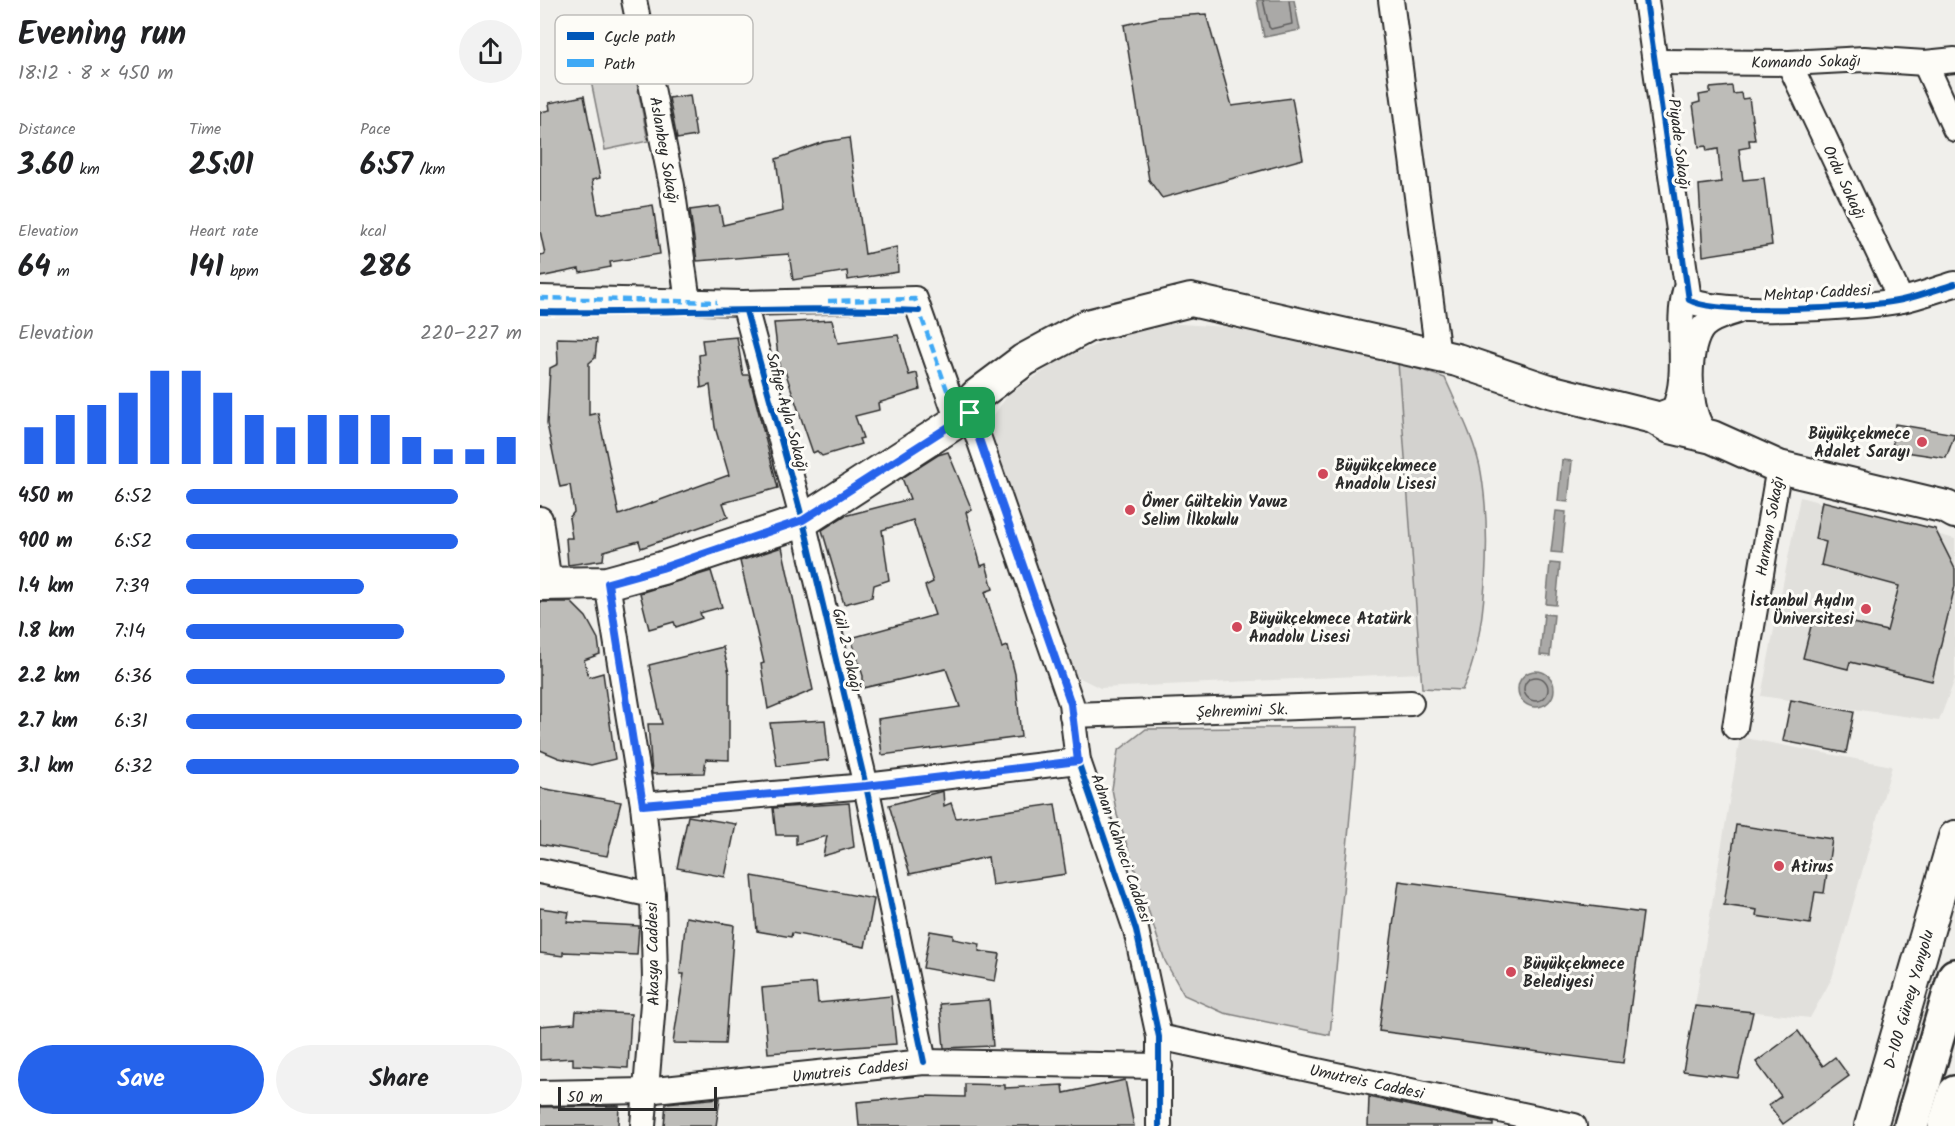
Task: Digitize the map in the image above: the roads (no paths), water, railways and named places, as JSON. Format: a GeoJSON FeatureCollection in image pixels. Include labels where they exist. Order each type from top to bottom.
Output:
{"type":"FeatureCollection","features":[{"type":"Feature","properties":{"kind":"highway"},"geometry":{"type":"LineString","coordinates":[[1911,1126],[1955,976]]}},
{"type":"Feature","properties":{"kind":"highway"},"geometry":{"type":"LineString","coordinates":[[1946,1126],[1955,1093]]}},
{"type":"Feature","properties":{"kind":"main road"},"geometry":{"type":"LineString","coordinates":[[544,584],[608,583],[662,568],[803,520],[964,417],[976,396],[1024,360],[1087,326],[1191,300],[1438,355],[1550,391],[1653,417],[1670,427],[1712,437],[1779,467],[1946,507],[1955,512]]}},
{"type":"Feature","properties":{"kind":"main road","name":"D-100 Güney Yanyolu"},"geometry":{"type":"LineString","coordinates":[[1871,1126],[1955,837]]}},
{"type":"Feature","properties":{"kind":"street","name":"Aslanbey Sokağı"},"geometry":{"type":"LineString","coordinates":[[634,0],[637,15]]}},
{"type":"Feature","properties":{"kind":"street"},"geometry":{"type":"LineString","coordinates":[[1391,0],[1438,355]]}},
{"type":"Feature","properties":{"kind":"street","name":"Piyade Sokağı"},"geometry":{"type":"LineString","coordinates":[[1646,0],[1685,291],[1681,307],[1683,340],[1678,400],[1674,409],[1653,417]]}},
{"type":"Feature","properties":{"kind":"street","name":"Komando Sokağı"},"geometry":{"type":"LineString","coordinates":[[1656,62],[1789,63],[1864,59],[1925,63],[1955,60]]}},
{"type":"Feature","properties":{"kind":"street","name":"Ordu Sokağı"},"geometry":{"type":"LineString","coordinates":[[1789,63],[1901,300]]}},
{"type":"Feature","properties":{"kind":"street"},"geometry":{"type":"LineString","coordinates":[[1925,63],[1955,129]]}},
{"type":"Feature","properties":{"kind":"street","name":"Aslanbey Sokağı"},"geometry":{"type":"LineString","coordinates":[[651,84],[672,186],[688,302]]}},
{"type":"Feature","properties":{"kind":"street","name":"Mehtap Caddesi"},"geometry":{"type":"LineString","coordinates":[[1685,291],[1689,300],[1699,306],[1743,309],[1824,307],[1901,300],[1955,284]]}},
{"type":"Feature","properties":{"kind":"street"},"geometry":{"type":"LineString","coordinates":[[540,298],[688,302]]}},
{"type":"Feature","properties":{"kind":"street","name":"Adnan Kahveci Caddesi"},"geometry":{"type":"LineString","coordinates":[[688,302],[915,299],[964,417],[1071,704],[1078,761],[1136,930],[1159,1037],[1159,1126]]}},
{"type":"Feature","properties":{"kind":"street","name":"Mehtap Caddesi"},"geometry":{"type":"LineString","coordinates":[[1712,437],[1702,428],[1692,393],[1694,341],[1704,327],[1715,318],[1743,309]]}},
{"type":"Feature","properties":{"kind":"street","name":"Safiye Ayla Sokağı"},"geometry":{"type":"LineString","coordinates":[[746,311],[803,520]]}},
{"type":"Feature","properties":{"kind":"street","name":"Harman Sokağı"},"geometry":{"type":"LineString","coordinates":[[1735,727],[1779,467]]}},
{"type":"Feature","properties":{"kind":"street"},"geometry":{"type":"LineString","coordinates":[[540,519],[544,584]]}},
{"type":"Feature","properties":{"kind":"street","name":"Gül 2 Sokağı"},"geometry":{"type":"LineString","coordinates":[[803,520],[866,786],[924,1062]]}},
{"type":"Feature","properties":{"kind":"street"},"geometry":{"type":"LineString","coordinates":[[608,583],[643,805],[653,895]]}},
{"type":"Feature","properties":{"kind":"street","name":"Şehremini Sk."},"geometry":{"type":"LineString","coordinates":[[1072,715],[1387,706],[1411,703]]}},
{"type":"Feature","properties":{"kind":"street"},"geometry":{"type":"LineString","coordinates":[[643,805],[866,786],[1078,761]]}},
{"type":"Feature","properties":{"kind":"street","name":"Akasya Caddesi"},"geometry":{"type":"LineString","coordinates":[[540,871],[653,895],[655,979],[643,1126]]}},
{"type":"Feature","properties":{"kind":"street","name":"Umutreis Caddesi"},"geometry":{"type":"LineString","coordinates":[[1159,1037],[1574,1126]]}},
{"type":"Feature","properties":{"kind":"street","name":"Umutreis Caddesi"},"geometry":{"type":"LineString","coordinates":[[540,1093],[645,1091],[924,1062],[1160,1066]]}},
{"type":"Feature","properties":{"kind":"water"},"geometry":{"type":"Polygon","coordinates":[[[1257,0],[1294,0],[1300,30],[1264,37],[1257,0]]]}},
{"type":"Feature","properties":{"kind":"water"},"geometry":{"type":"Polygon","coordinates":[[[1562,460],[1572,461],[1568,502],[1558,501],[1562,460]]]}},
{"type":"Feature","properties":{"kind":"water"},"geometry":{"type":"Polygon","coordinates":[[[1556,511],[1566,512],[1562,553],[1551,552],[1556,511]]]}},
{"type":"Feature","properties":{"kind":"water"},"geometry":{"type":"Polygon","coordinates":[[[1550,563],[1560,564],[1556,605],[1546,604],[1550,563]]]}},
{"type":"Feature","properties":{"kind":"water"},"geometry":{"type":"Polygon","coordinates":[[[1544,614],[1554,615],[1550,656],[1540,655],[1544,614]]]}},
{"type":"Feature","properties":{"kind":"water"},"geometry":{"type":"Polygon","coordinates":[[[1536,671],[1549,676],[1554,689],[1549,702],[1536,707],[1523,702],[1518,689],[1523,676],[1536,671]]]}},
{"type":"Feature","properties":{"kind":"place","name":"Büyükçekmece Adalet Sarayı"},"geometry":{"type":"Point","coordinates":[1922,442]}},
{"type":"Feature","properties":{"kind":"place","name":"Büyükçekmece Anadolu Lisesi"},"geometry":{"type":"Point","coordinates":[1323,474]}},
{"type":"Feature","properties":{"kind":"place","name":"Ömer Gültekin Yavuz Selim İlkokulu"},"geometry":{"type":"Point","coordinates":[1130,510]}},
{"type":"Feature","properties":{"kind":"place","name":"İstanbul Aydın Üniversitesi"},"geometry":{"type":"Point","coordinates":[1866,609]}},
{"type":"Feature","properties":{"kind":"place","name":"Büyükçekmece Atatürk Anadolu Lisesi"},"geometry":{"type":"Point","coordinates":[1237,627]}},
{"type":"Feature","properties":{"kind":"place","name":"Atirus"},"geometry":{"type":"Point","coordinates":[1779,866]}},
{"type":"Feature","properties":{"kind":"place","name":"Büyükçekmece Belediyesi"},"geometry":{"type":"Point","coordinates":[1511,972]}}]}
